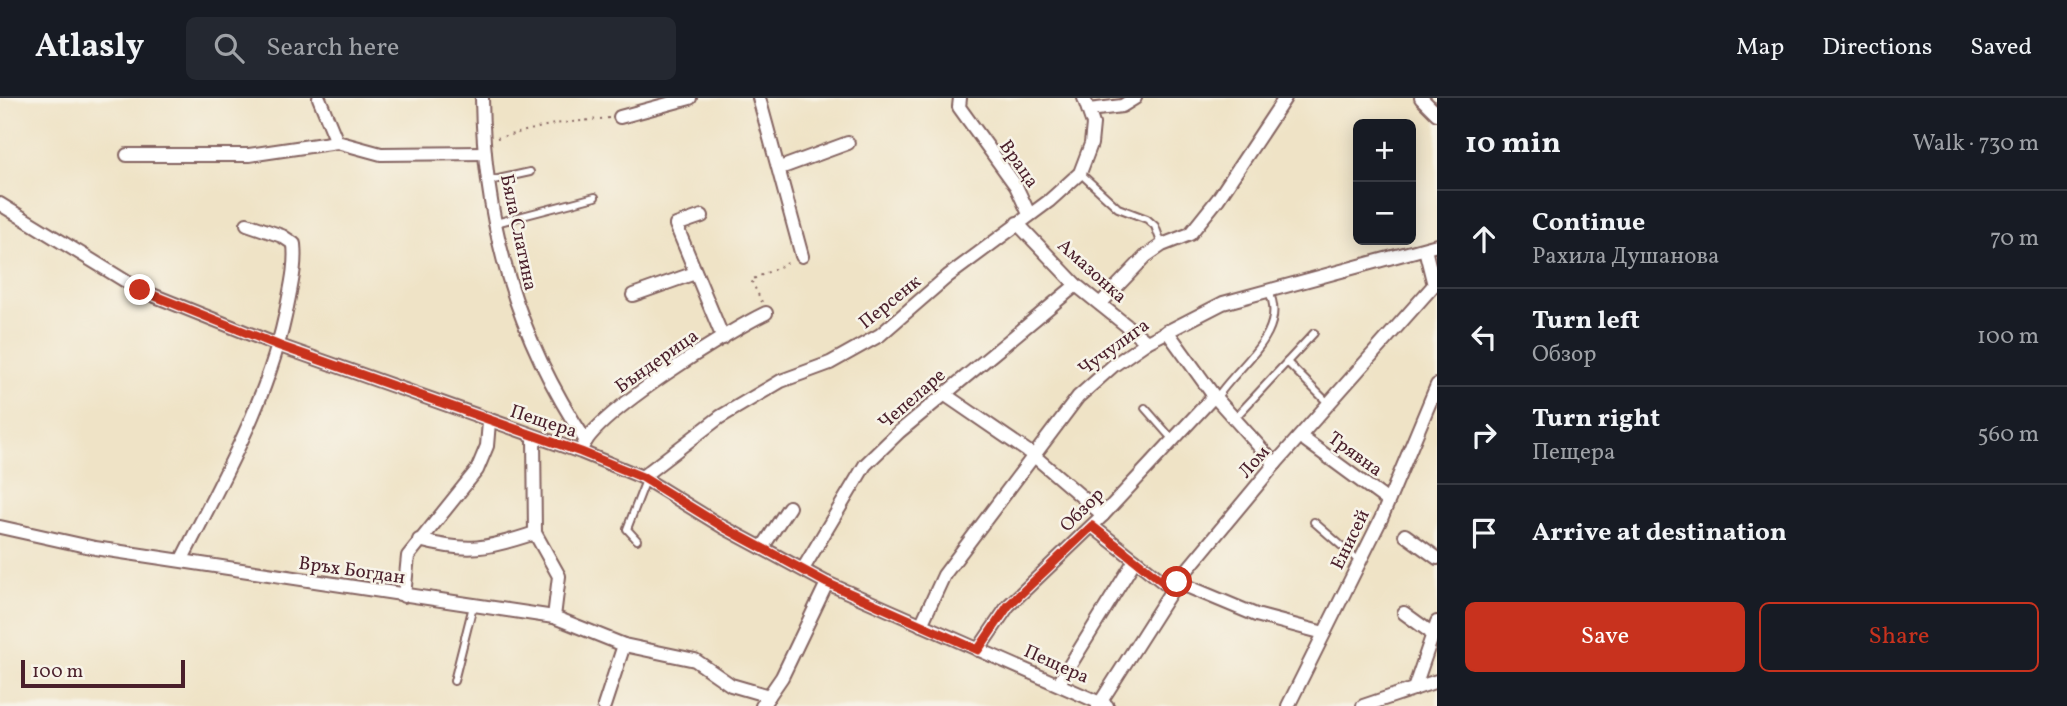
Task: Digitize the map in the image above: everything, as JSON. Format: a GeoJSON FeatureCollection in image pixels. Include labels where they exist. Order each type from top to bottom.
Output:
{"type":"FeatureCollection","features":[{"type":"Feature","properties":{"kind":"street"},"geometry":{"type":"LineString","coordinates":[[319,98],[337,142]]}},
{"type":"Feature","properties":{"kind":"street","name":"Бяла Слатина"},"geometry":{"type":"LineString","coordinates":[[482,98],[484,148],[504,266],[525,331],[583,447]]}},
{"type":"Feature","properties":{"kind":"street"},"geometry":{"type":"LineString","coordinates":[[620,117],[691,98]]}},
{"type":"Feature","properties":{"kind":"street"},"geometry":{"type":"LineString","coordinates":[[760,98],[802,256]]}},
{"type":"Feature","properties":{"kind":"street","name":"Враца"},"geometry":{"type":"LineString","coordinates":[[960,98],[959,107],[1016,186],[1030,214]]}},
{"type":"Feature","properties":{"kind":"street"},"geometry":{"type":"LineString","coordinates":[[1080,173],[1091,144],[1093,124],[1087,104],[1122,106],[1135,98]]}},
{"type":"Feature","properties":{"kind":"street"},"geometry":{"type":"LineString","coordinates":[[1100,304],[1146,256],[1162,244],[1190,234],[1218,200],[1284,98]]}},
{"type":"Feature","properties":{"kind":"street"},"geometry":{"type":"LineString","coordinates":[[1421,98],[1437,114]]}},
{"type":"Feature","properties":{"kind":"street"},"geometry":{"type":"LineString","coordinates":[[127,155],[249,155],[337,142],[381,154],[484,148]]}},
{"type":"Feature","properties":{"kind":"street"},"geometry":{"type":"LineString","coordinates":[[780,167],[848,143]]}},
{"type":"Feature","properties":{"kind":"street","name":"Персенк"},"geometry":{"type":"LineString","coordinates":[[644,479],[720,417],[782,381],[830,362],[880,335],[948,276],[1080,173]]}},
{"type":"Feature","properties":{"kind":"street","name":"Пещера"},"geometry":{"type":"LineString","coordinates":[[0,204],[140,290],[280,346],[489,422],[534,437],[583,447],[827,583],[1059,683],[1101,705]]}},
{"type":"Feature","properties":{"kind":"street"},"geometry":{"type":"LineString","coordinates":[[702,216],[676,225],[723,338]]}},
{"type":"Feature","properties":{"kind":"street","name":"Амазонка"},"geometry":{"type":"LineString","coordinates":[[1017,223],[1076,285],[1147,342]]}},
{"type":"Feature","properties":{"kind":"street"},"geometry":{"type":"LineString","coordinates":[[182,559],[239,450],[280,346],[296,260],[294,244],[282,236],[247,224]]}},
{"type":"Feature","properties":{"kind":"street","name":"Чучулига"},"geometry":{"type":"LineString","coordinates":[[921,625],[944,575],[1033,455],[1093,382],[1147,342],[1223,303],[1431,247]]}},
{"type":"Feature","properties":{"kind":"street","name":"Лом"},"geometry":{"type":"LineString","coordinates":[[1101,705],[1175,586],[1275,464],[1434,285],[1431,247]]}},
{"type":"Feature","properties":{"kind":"street"},"geometry":{"type":"LineString","coordinates":[[633,295],[695,273]]}},
{"type":"Feature","properties":{"kind":"street","name":"Чепеларе"},"geometry":{"type":"LineString","coordinates":[[803,569],[865,465],[944,394],[1076,285]]}},
{"type":"Feature","properties":{"kind":"street","name":"Бъндерица"},"geometry":{"type":"LineString","coordinates":[[583,447],[638,395],[723,338],[766,313]]}},
{"type":"Feature","properties":{"kind":"street"},"geometry":{"type":"LineString","coordinates":[[1167,331],[1215,397],[1275,464]]}},
{"type":"Feature","properties":{"kind":"street","name":"Енисей"},"geometry":{"type":"LineString","coordinates":[[1288,706],[1388,501],[1437,385]]}},
{"type":"Feature","properties":{"kind":"street"},"geometry":{"type":"LineString","coordinates":[[944,394],[1033,455],[1103,515]]}},
{"type":"Feature","properties":{"kind":"street","name":"Обзор"},"geometry":{"type":"LineString","coordinates":[[978,650],[1008,606],[1103,515],[1215,397]]}},
{"type":"Feature","properties":{"kind":"street"},"geometry":{"type":"LineString","coordinates":[[404,596],[408,556],[477,470],[487,446],[489,422]]}},
{"type":"Feature","properties":{"kind":"street"},"geometry":{"type":"LineString","coordinates":[[534,437],[535,533],[559,576],[554,617]]}},
{"type":"Feature","properties":{"kind":"street","name":"Трявна"},"geometry":{"type":"LineString","coordinates":[[1301,437],[1388,501]]}},
{"type":"Feature","properties":{"kind":"street"},"geometry":{"type":"LineString","coordinates":[[762,548],[789,507]]}},
{"type":"Feature","properties":{"kind":"street"},"geometry":{"type":"LineString","coordinates":[[1092,526],[1135,560],[1175,586],[1256,615],[1324,634]]}},
{"type":"Feature","properties":{"kind":"street","name":"Връх Богдан"},"geometry":{"type":"LineString","coordinates":[[0,527],[95,548],[554,617],[624,645],[695,660],[731,685],[765,701]]}},
{"type":"Feature","properties":{"kind":"street"},"geometry":{"type":"LineString","coordinates":[[419,540],[454,550],[485,548],[535,533]]}},
{"type":"Feature","properties":{"kind":"street"},"geometry":{"type":"LineString","coordinates":[[1405,535],[1437,558]]}},
{"type":"Feature","properties":{"kind":"street"},"geometry":{"type":"LineString","coordinates":[[1059,683],[1135,560]]}},
{"type":"Feature","properties":{"kind":"street"},"geometry":{"type":"LineString","coordinates":[[765,701],[792,657],[827,583]]}},
{"type":"Feature","properties":{"kind":"street"},"geometry":{"type":"LineString","coordinates":[[1404,612],[1435,628],[1414,688]]}},
{"type":"Feature","properties":{"kind":"street"},"geometry":{"type":"LineString","coordinates":[[604,706],[624,645]]}},
{"type":"Feature","properties":{"kind":"street"},"geometry":{"type":"LineString","coordinates":[[1363,706],[1437,681]]}},
{"type":"Feature","properties":{"kind":"lane"},"geometry":{"type":"LineString","coordinates":[[489,181],[530,172]]}},
{"type":"Feature","properties":{"kind":"lane"},"geometry":{"type":"LineString","coordinates":[[1080,173],[1118,208],[1147,219],[1155,226],[1162,244]]}},
{"type":"Feature","properties":{"kind":"lane"},"geometry":{"type":"LineString","coordinates":[[496,223],[595,197]]}},
{"type":"Feature","properties":{"kind":"lane"},"geometry":{"type":"LineString","coordinates":[[1215,397],[1269,333],[1275,310],[1268,290]]}},
{"type":"Feature","properties":{"kind":"lane"},"geometry":{"type":"LineString","coordinates":[[1234,419],[1314,333]]}},
{"type":"Feature","properties":{"kind":"lane"},"geometry":{"type":"LineString","coordinates":[[1287,362],[1330,404]]}},
{"type":"Feature","properties":{"kind":"lane"},"geometry":{"type":"LineString","coordinates":[[1144,408],[1173,440]]}},
{"type":"Feature","properties":{"kind":"lane"},"geometry":{"type":"LineString","coordinates":[[637,540],[626,529],[644,479]]}},
{"type":"Feature","properties":{"kind":"lane"},"geometry":{"type":"LineString","coordinates":[[1314,522],[1359,561]]}},
{"type":"Feature","properties":{"kind":"lane"},"geometry":{"type":"LineString","coordinates":[[454,681],[472,606]]}},
{"type":"Feature","properties":{"kind":"path"},"geometry":{"type":"LineString","coordinates":[[484,148],[554,124],[620,117]]}},
{"type":"Feature","properties":{"kind":"path"},"geometry":{"type":"LineString","coordinates":[[766,313],[751,280],[802,256]]}},
{"type":"Feature","properties":{"kind":"route"},"geometry":{"type":"LineString","coordinates":[[140,290],[280,346],[489,422],[581,452],[642,477],[723,527],[827,583],[978,650],[1008,606],[1092,526],[1172,589],[1177,582]]}}]}
